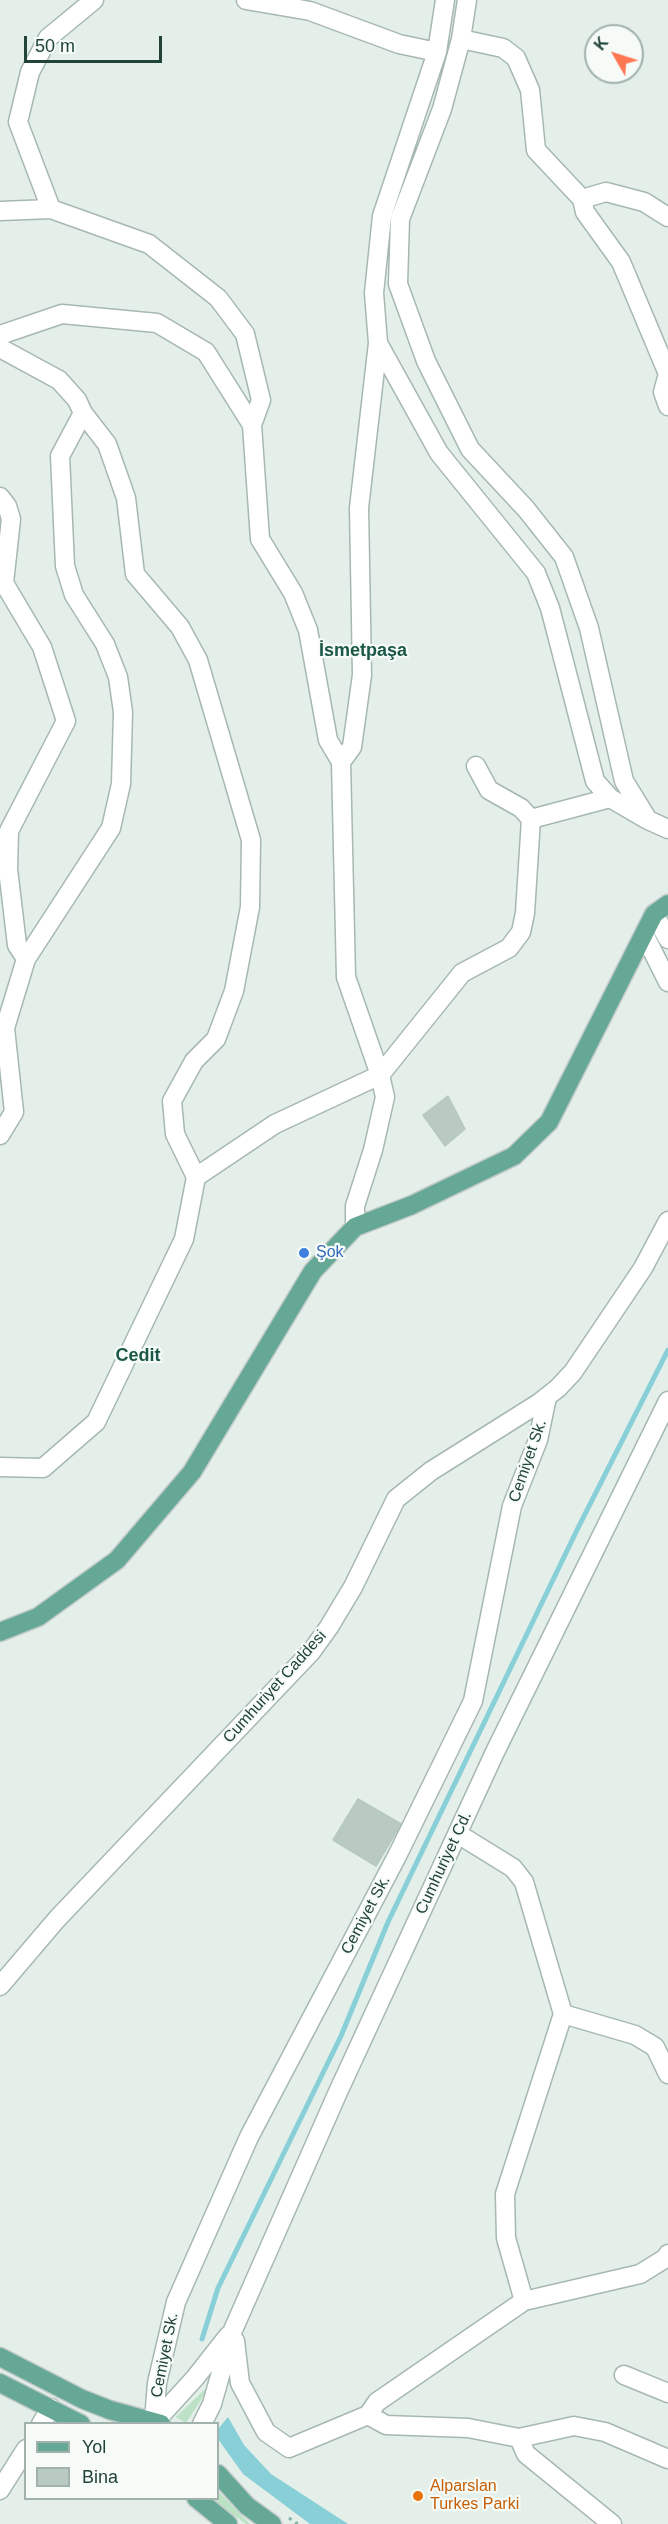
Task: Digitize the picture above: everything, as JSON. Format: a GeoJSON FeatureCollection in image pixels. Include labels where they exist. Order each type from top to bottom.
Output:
{"type":"FeatureCollection","features":[{"type":"Feature","properties":{"kind":"main road"},"geometry":{"type":"LineString","coordinates":[[0,1632],[38,1617],[117,1560],[192,1472],[313,1271],[356,1227],[412,1205],[514,1156],[549,1122],[644,934],[661,909]]}},
{"type":"Feature","properties":{"kind":"main road"},"geometry":{"type":"LineString","coordinates":[[0,2357],[82,2399],[152,2422]]}},
{"type":"Feature","properties":{"kind":"main road"},"geometry":{"type":"LineString","coordinates":[[0,2383],[46,2416],[72,2422]]}},
{"type":"Feature","properties":{"kind":"main road"},"geometry":{"type":"LineString","coordinates":[[219,2475],[247,2506],[272,2524]]}},
{"type":"Feature","properties":{"kind":"main road"},"geometry":{"type":"LineString","coordinates":[[197,2500],[228,2524]]}},
{"type":"Feature","properties":{"kind":"street"},"geometry":{"type":"LineString","coordinates":[[51,209],[18,122],[30,72],[48,38],[94,0]]}},
{"type":"Feature","properties":{"kind":"street"},"geometry":{"type":"LineString","coordinates":[[246,0],[310,11],[399,44],[437,52]]}},
{"type":"Feature","properties":{"kind":"street"},"geometry":{"type":"LineString","coordinates":[[341,762],[352,747],[362,675],[359,508],[378,343],[374,293],[381,216],[437,52],[444,0]]}},
{"type":"Feature","properties":{"kind":"street"},"geometry":{"type":"LineString","coordinates":[[467,0],[460,39],[442,109],[400,219],[398,284],[426,360],[470,449],[526,509],[564,557],[589,628],[624,781],[648,820]]}},
{"type":"Feature","properties":{"kind":"street"},"geometry":{"type":"LineString","coordinates":[[460,39],[503,48],[516,58],[530,90],[536,150],[582,199],[585,212],[621,262],[668,374],[663,392],[668,406]]}},
{"type":"Feature","properties":{"kind":"street"},"geometry":{"type":"LineString","coordinates":[[582,199],[606,192],[644,202],[668,217]]}},
{"type":"Feature","properties":{"kind":"street"},"geometry":{"type":"LineString","coordinates":[[0,211],[51,209],[149,244],[218,297],[245,334],[261,400],[252,425],[260,539],[293,593],[308,630],[328,740],[341,762],[346,977],[385,1096],[373,1150],[355,1206],[356,1227]]}},
{"type":"Feature","properties":{"kind":"street"},"geometry":{"type":"LineString","coordinates":[[0,335],[62,314],[157,323],[206,352],[252,425]]}},
{"type":"Feature","properties":{"kind":"street"},"geometry":{"type":"LineString","coordinates":[[378,343],[439,453],[536,573],[550,608],[595,781],[610,798],[668,829]]}},
{"type":"Feature","properties":{"kind":"street"},"geometry":{"type":"LineString","coordinates":[[0,348],[59,380],[77,400],[83,413],[107,444],[126,498],[135,574],[180,627],[198,660],[251,840],[250,907],[234,991],[216,1039],[194,1061],[172,1101],[175,1134],[196,1177],[184,1239],[96,1422],[43,1468],[0,1467]]}},
{"type":"Feature","properties":{"kind":"street"},"geometry":{"type":"LineString","coordinates":[[0,1135],[14,1112],[2,1031],[26,959],[111,828],[121,784],[123,712],[118,677],[105,644],[74,595],[66,566],[60,456],[83,413]]}},
{"type":"Feature","properties":{"kind":"street"},"geometry":{"type":"LineString","coordinates":[[0,496],[7,506],[11,519],[4,583],[42,647],[66,721],[9,831],[8,868],[16,945],[26,959]]}},
{"type":"Feature","properties":{"kind":"street"},"geometry":{"type":"LineString","coordinates":[[196,1177],[275,1124],[380,1075],[462,973],[508,948],[521,932],[525,913],[531,819],[521,808],[489,790],[477,766]]}},
{"type":"Feature","properties":{"kind":"street"},"geometry":{"type":"LineString","coordinates":[[531,819],[610,798]]}},
{"type":"Feature","properties":{"kind":"street"},"geometry":{"type":"LineString","coordinates":[[0,813],[9,831]]}},
{"type":"Feature","properties":{"kind":"street"},"geometry":{"type":"LineString","coordinates":[[661,909],[668,939]]}},
{"type":"Feature","properties":{"kind":"street"},"geometry":{"type":"LineString","coordinates":[[644,934],[668,982]]}},
{"type":"Feature","properties":{"kind":"street","name":"Cumhuriyet Caddesi"},"geometry":{"type":"LineString","coordinates":[[4,1976],[311,1652],[329,1628],[353,1587],[396,1499],[406,1488],[510,1423],[547,1396],[573,1372],[644,1268],[668,1221]]}},
{"type":"Feature","properties":{"kind":"street","name":"Cemiyet Sk."},"geometry":{"type":"LineString","coordinates":[[156,2422],[157,2383],[176,2302],[249,2137],[397,1856],[473,1701],[512,1506],[538,1440],[547,1396]]}},
{"type":"Feature","properties":{"kind":"street","name":"Cumhuriyet Cd."},"geometry":{"type":"LineString","coordinates":[[233,2330],[338,2092],[495,1752],[668,1401]]}},
{"type":"Feature","properties":{"kind":"street"},"geometry":{"type":"LineString","coordinates":[[458,1834],[513,1868],[524,1882],[563,2014],[506,2194],[506,2238],[524,2301]]}},
{"type":"Feature","properties":{"kind":"street"},"geometry":{"type":"LineString","coordinates":[[563,2014],[635,2036],[655,2047],[668,2074]]}},
{"type":"Feature","properties":{"kind":"street"},"geometry":{"type":"LineString","coordinates":[[233,2330],[240,2383],[266,2432],[289,2448],[368,2415],[377,2402],[524,2301],[640,2274],[666,2258],[668,2254]]}},
{"type":"Feature","properties":{"kind":"street"},"geometry":{"type":"LineString","coordinates":[[157,2422],[233,2330]]}},
{"type":"Feature","properties":{"kind":"street"},"geometry":{"type":"LineString","coordinates":[[203,2422],[212,2404],[233,2330]]}},
{"type":"Feature","properties":{"kind":"street"},"geometry":{"type":"LineString","coordinates":[[624,2375],[668,2392]]}},
{"type":"Feature","properties":{"kind":"street"},"geometry":{"type":"LineString","coordinates":[[368,2415],[386,2425],[468,2428],[519,2438],[573,2426],[605,2432],[668,2459]]}},
{"type":"Feature","properties":{"kind":"street"},"geometry":{"type":"LineString","coordinates":[[519,2438],[526,2454],[612,2524]]}},
{"type":"Feature","properties":{"kind":"street"},"geometry":{"type":"LineString","coordinates":[[0,2490],[24,2452]]}},
{"type":"Feature","properties":{"kind":"green space"},"geometry":{"type":"Polygon","coordinates":[[[204,2390],[206,2392],[187,2422],[176,2417],[204,2390]]]}},
{"type":"Feature","properties":{"kind":"green space"},"geometry":{"type":"Polygon","coordinates":[[[219,2492],[250,2524],[246,2524],[213,2500],[219,2500],[219,2492]]]}},
{"type":"Feature","properties":{"kind":"water"},"geometry":{"type":"Polygon","coordinates":[[[228,2417],[244,2445],[271,2474],[348,2524],[310,2524],[243,2474],[219,2440],[219,2428],[228,2417]]]}},
{"type":"Feature","properties":{"kind":"building"},"geometry":{"type":"Polygon","coordinates":[[[448,1096],[465,1129],[445,1146],[423,1115],[448,1096]]]}},
{"type":"Feature","properties":{"kind":"building"},"geometry":{"type":"Polygon","coordinates":[[[358,1799],[401,1824],[376,1866],[333,1840],[358,1799]]]}},
{"type":"Feature","properties":{"kind":"waterway"},"geometry":{"type":"LineString","coordinates":[[202,2339],[218,2288],[341,2036],[388,1922],[578,1528],[668,1350]]}},
{"type":"Feature","properties":{"kind":"place","name":"Şok"},"geometry":{"type":"Point","coordinates":[304,1253]}},
{"type":"Feature","properties":{"kind":"place","name":"Alparslan Turkes Parki"},"geometry":{"type":"Point","coordinates":[418,2496]}},
{"type":"Feature","properties":{"kind":"district","name":"İsmetpaşa"},"geometry":{"type":"Point","coordinates":[363,651]}},
{"type":"Feature","properties":{"kind":"district","name":"Cedit"},"geometry":{"type":"Point","coordinates":[138,1356]}}]}
